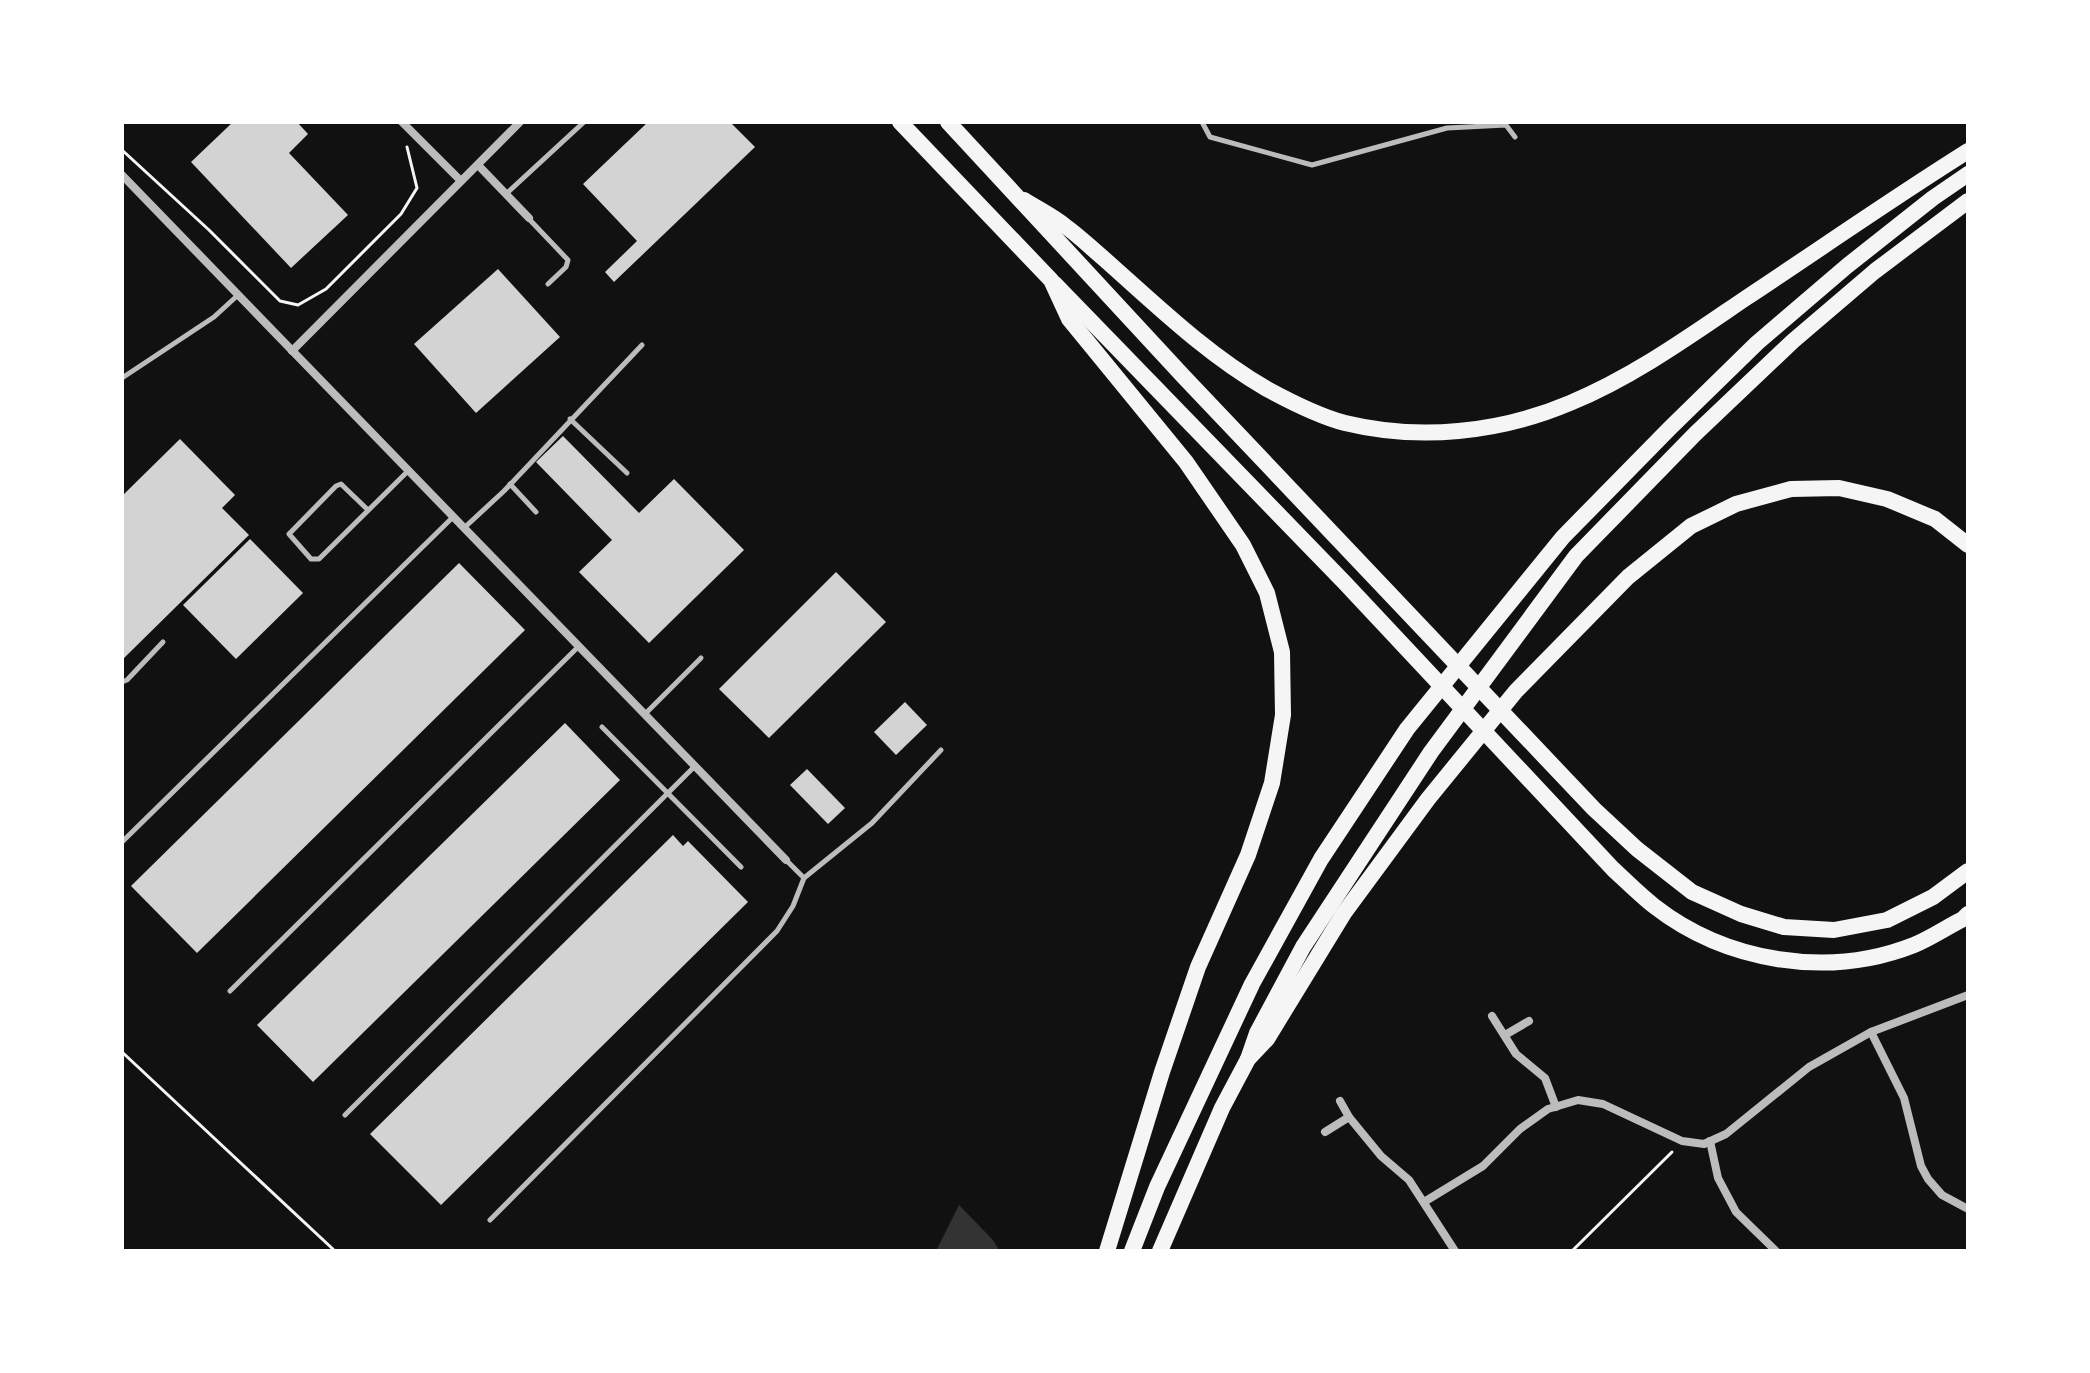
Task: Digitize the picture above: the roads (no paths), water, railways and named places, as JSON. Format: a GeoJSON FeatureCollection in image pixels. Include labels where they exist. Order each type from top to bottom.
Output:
{"type":"FeatureCollection","features":[{"type":"Feature","properties":{"kind":"main road"},"geometry":{"type":"LineString","coordinates":[[900,122],[1344,582],[1613,869],[1655,907],[1731,948],[1773,959],[1819,964],[1865,959],[1914,945],[1968,914]]}},
{"type":"Feature","properties":{"kind":"main road"},"geometry":{"type":"LineString","coordinates":[[948,122],[1539,752],[1604,819],[1692,892],[1741,914],[1784,927],[1834,930],[1887,920],[1933,897],[1968,871]]}},
{"type":"Feature","properties":{"kind":"main road"},"geometry":{"type":"LineString","coordinates":[[1018,197],[1065,225],[1182,326],[1255,382],[1343,422],[1387,431],[1469,431],[1513,422],[1569,403],[1632,372],[1968,151]]}},
{"type":"Feature","properties":{"kind":"main road"},"geometry":{"type":"LineString","coordinates":[[1132,1251],[1157,1187],[1252,984],[1321,859],[1407,729],[1563,537],[1670,428],[1757,343],[1847,266],[1968,174]]}},
{"type":"Feature","properties":{"kind":"main road"},"geometry":{"type":"LineString","coordinates":[[1160,1251],[1257,1033],[1303,947],[1431,752],[1576,556],[1695,434],[1793,341],[1875,271],[1968,201]]}},
{"type":"Feature","properties":{"kind":"main road"},"geometry":{"type":"LineString","coordinates":[[1051,280],[1069,319],[1186,462],[1243,545],[1267,593],[1282,652],[1283,715],[1272,783],[1248,855],[1198,967],[1107,1251]]}},
{"type":"Feature","properties":{"kind":"main road"},"geometry":{"type":"LineString","coordinates":[[1248,1059],[1267,1039],[1344,913],[1418,811],[1516,691],[1628,577],[1691,526],[1736,504],[1791,489],[1839,488],[1887,499],[1935,519],[1968,545]]}},
{"type":"Feature","properties":{"kind":"street"},"geometry":{"type":"LineString","coordinates":[[402,122],[461,181]]}},
{"type":"Feature","properties":{"kind":"street"},"geometry":{"type":"LineString","coordinates":[[292,351],[520,122]]}},
{"type":"Feature","properties":{"kind":"street"},"geometry":{"type":"LineString","coordinates":[[478,165],[529,218]]}},
{"type":"Feature","properties":{"kind":"street"},"geometry":{"type":"LineString","coordinates":[[122,175],[786,860]]}},
{"type":"Feature","properties":{"kind":"street"},"geometry":{"type":"LineString","coordinates":[[1424,1202],[1483,1166],[1520,1129],[1548,1109],[1578,1100],[1603,1104],[1682,1141],[1704,1144],[1726,1134],[1809,1067],[1871,1032],[1968,995]]}},
{"type":"Feature","properties":{"kind":"street"},"geometry":{"type":"LineString","coordinates":[[1492,1016],[1516,1054],[1545,1078],[1556,1107]]}},
{"type":"Feature","properties":{"kind":"street"},"geometry":{"type":"LineString","coordinates":[[1505,1035],[1529,1021]]}},
{"type":"Feature","properties":{"kind":"street"},"geometry":{"type":"LineString","coordinates":[[1871,1032],[1904,1098],[1921,1166],[1928,1179],[1942,1195],[1968,1209]]}},
{"type":"Feature","properties":{"kind":"street"},"geometry":{"type":"LineString","coordinates":[[1340,1101],[1381,1156],[1409,1180],[1455,1251]]}},
{"type":"Feature","properties":{"kind":"street"},"geometry":{"type":"LineString","coordinates":[[1325,1132],[1349,1117]]}},
{"type":"Feature","properties":{"kind":"street"},"geometry":{"type":"LineString","coordinates":[[1710,1141],[1718,1178],[1736,1212],[1776,1251]]}},
{"type":"Feature","properties":{"kind":"lane"},"geometry":{"type":"LineString","coordinates":[[506,194],[584,122]]}},
{"type":"Feature","properties":{"kind":"lane"},"geometry":{"type":"LineString","coordinates":[[1202,122],[1210,137],[1312,165],[1447,128],[1506,125],[1515,137]]}},
{"type":"Feature","properties":{"kind":"lane"},"geometry":{"type":"LineString","coordinates":[[529,218],[568,260],[566,267],[548,284]]}},
{"type":"Feature","properties":{"kind":"lane"},"geometry":{"type":"LineString","coordinates":[[122,378],[214,317],[238,295]]}},
{"type":"Feature","properties":{"kind":"lane"},"geometry":{"type":"LineString","coordinates":[[464,528],[642,345]]}},
{"type":"Feature","properties":{"kind":"lane"},"geometry":{"type":"LineString","coordinates":[[570,419],[627,473]]}},
{"type":"Feature","properties":{"kind":"lane"},"geometry":{"type":"LineString","coordinates":[[368,510],[341,484],[289,534],[311,559],[319,559],[409,470]]}},
{"type":"Feature","properties":{"kind":"lane"},"geometry":{"type":"LineString","coordinates":[[510,484],[536,512]]}},
{"type":"Feature","properties":{"kind":"lane"},"geometry":{"type":"LineString","coordinates":[[122,842],[453,517]]}},
{"type":"Feature","properties":{"kind":"lane"},"geometry":{"type":"LineString","coordinates":[[122,682],[163,642]]}},
{"type":"Feature","properties":{"kind":"lane"},"geometry":{"type":"LineString","coordinates":[[230,991],[579,646]]}},
{"type":"Feature","properties":{"kind":"lane"},"geometry":{"type":"LineString","coordinates":[[645,714],[701,658]]}},
{"type":"Feature","properties":{"kind":"lane"},"geometry":{"type":"LineString","coordinates":[[602,727],[741,867]]}},
{"type":"Feature","properties":{"kind":"lane"},"geometry":{"type":"LineString","coordinates":[[490,1220],[777,931],[793,906],[804,878],[872,823],[941,750]]}},
{"type":"Feature","properties":{"kind":"lane"},"geometry":{"type":"LineString","coordinates":[[345,1115],[695,766]]}},
{"type":"Feature","properties":{"kind":"lane"},"geometry":{"type":"LineString","coordinates":[[786,860],[804,878]]}}]}
